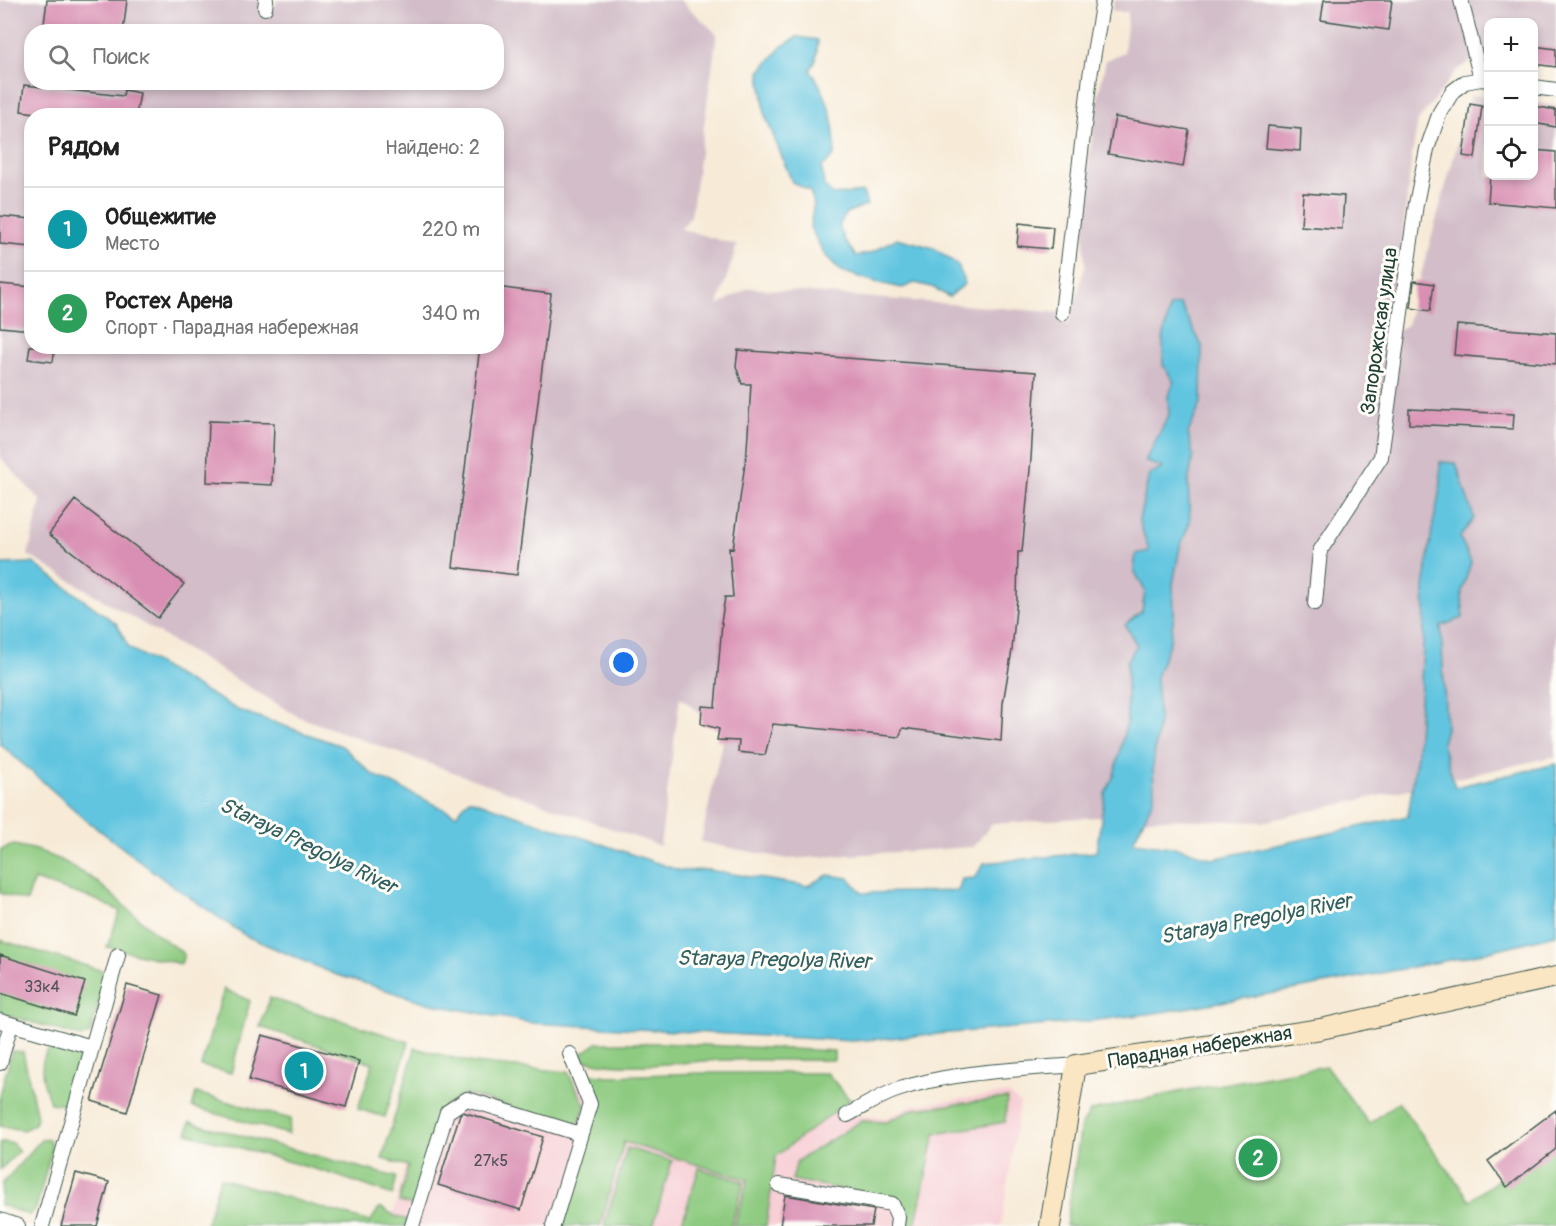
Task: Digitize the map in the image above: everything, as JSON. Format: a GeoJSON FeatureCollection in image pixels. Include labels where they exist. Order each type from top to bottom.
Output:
{"type":"FeatureCollection","features":[{"type":"Feature","properties":{"kind":"main road","name":"Парадная набережная"},"geometry":{"type":"LineString","coordinates":[[1076,1065],[1322,1029],[1556,977]]}},
{"type":"Feature","properties":{"kind":"main road"},"geometry":{"type":"LineString","coordinates":[[1050,1226],[1076,1065]]}},
{"type":"Feature","properties":{"kind":"street"},"geometry":{"type":"LineString","coordinates":[[1062,313],[1090,76],[1102,0]]}},
{"type":"Feature","properties":{"kind":"street"},"geometry":{"type":"LineString","coordinates":[[1461,0],[1484,77]]}},
{"type":"Feature","properties":{"kind":"street","name":"Запорожская улица"},"geometry":{"type":"LineString","coordinates":[[1315,603],[1320,551],[1381,457],[1416,204],[1427,149],[1440,112],[1453,91],[1465,82],[1484,80]]}},
{"type":"Feature","properties":{"kind":"street"},"geometry":{"type":"LineString","coordinates":[[1538,88],[1556,90]]}},
{"type":"Feature","properties":{"kind":"street"},"geometry":{"type":"LineString","coordinates":[[42,1226],[118,955]]}},
{"type":"Feature","properties":{"kind":"street"},"geometry":{"type":"LineString","coordinates":[[0,1063],[6,1023],[92,1047]]}},
{"type":"Feature","properties":{"kind":"street"},"geometry":{"type":"LineString","coordinates":[[553,1226],[590,1104],[570,1054]]}},
{"type":"Feature","properties":{"kind":"street","name":"Парадная набережная"},"geometry":{"type":"LineString","coordinates":[[847,1115],[895,1090],[937,1079],[1076,1065]]}},
{"type":"Feature","properties":{"kind":"street"},"geometry":{"type":"LineString","coordinates":[[412,1226],[447,1112],[467,1099],[580,1134]]}},
{"type":"Feature","properties":{"kind":"street"},"geometry":{"type":"LineString","coordinates":[[779,1185],[892,1204],[898,1217],[897,1226]]}},
{"type":"Feature","properties":{"kind":"street"},"geometry":{"type":"LineString","coordinates":[[0,1220],[18,1226]]}},
{"type":"Feature","properties":{"kind":"shaded area"},"geometry":{"type":"Polygon","coordinates":[[[0,0],[259,0],[275,7],[277,0],[680,0],[717,34],[691,216],[681,229],[737,245],[718,305],[749,288],[1062,313],[1068,326],[1085,266],[1083,212],[1095,111],[1106,60],[1124,52],[1128,12],[1112,12],[1114,0],[1556,0],[1556,67],[1538,65],[1538,18],[1484,18],[1484,53],[1457,70],[1418,121],[1391,334],[1407,325],[1471,95],[1484,97],[1484,180],[1538,180],[1538,104],[1556,106],[1556,756],[1262,822],[1095,817],[992,824],[973,847],[788,859],[701,842],[724,733],[680,697],[660,846],[299,717],[28,555],[41,501],[0,457],[0,0]]]}},
{"type":"Feature","properties":{"kind":"shaded area"},"geometry":{"type":"Polygon","coordinates":[[[432,1059],[500,1077],[628,1091],[831,1102],[847,1115],[887,1118],[912,1105],[1007,1093],[1020,1103],[1001,1226],[390,1226],[432,1059]]]}},
{"type":"Feature","properties":{"kind":"green space"},"geometry":{"type":"Polygon","coordinates":[[[14,845],[37,850],[63,861],[95,880],[153,931],[184,954],[181,964],[107,947],[120,911],[94,899],[34,880],[27,901],[0,893],[1,849],[14,845]]]}},
{"type":"Feature","properties":{"kind":"green space"},"geometry":{"type":"Polygon","coordinates":[[[0,940],[107,972],[90,1034],[82,1037],[0,1013],[0,940]]]}},
{"type":"Feature","properties":{"kind":"green space"},"geometry":{"type":"Polygon","coordinates":[[[224,989],[250,1001],[231,1073],[201,1066],[224,989]]]}},
{"type":"Feature","properties":{"kind":"green space"},"geometry":{"type":"Polygon","coordinates":[[[270,998],[409,1042],[385,1117],[358,1109],[373,1063],[260,1027],[270,998]]]}},
{"type":"Feature","properties":{"kind":"green space"},"geometry":{"type":"Polygon","coordinates":[[[597,1043],[658,1043],[834,1051],[834,1060],[724,1060],[629,1065],[593,1062],[577,1057],[597,1043]]]}},
{"type":"Feature","properties":{"kind":"green space"},"geometry":{"type":"Polygon","coordinates":[[[57,1048],[76,1051],[79,1060],[64,1105],[50,1103],[43,1078],[42,1065],[46,1052],[57,1048]]]}},
{"type":"Feature","properties":{"kind":"green space"},"geometry":{"type":"Polygon","coordinates":[[[415,1048],[473,1063],[568,1072],[585,1105],[580,1121],[575,1125],[466,1094],[444,1106],[414,1206],[399,1202],[408,1166],[382,1159],[415,1048]]]}},
{"type":"Feature","properties":{"kind":"green space"},"geometry":{"type":"Polygon","coordinates":[[[12,1051],[23,1052],[37,1117],[34,1125],[23,1130],[0,1126],[0,1095],[12,1051]]]}},
{"type":"Feature","properties":{"kind":"green space"},"geometry":{"type":"Polygon","coordinates":[[[1326,1066],[1369,1124],[1398,1102],[1470,1200],[1556,1138],[1556,1226],[1066,1226],[1081,1126],[1091,1111],[1183,1091],[1326,1066]]]}},
{"type":"Feature","properties":{"kind":"green space"},"geometry":{"type":"Polygon","coordinates":[[[585,1073],[609,1076],[827,1073],[850,1100],[776,1156],[766,1226],[734,1226],[748,1180],[624,1142],[600,1226],[560,1226],[597,1106],[585,1073]]]}},
{"type":"Feature","properties":{"kind":"green space"},"geometry":{"type":"Polygon","coordinates":[[[196,1093],[291,1119],[288,1134],[192,1107],[196,1093]]]}},
{"type":"Feature","properties":{"kind":"green space"},"geometry":{"type":"Polygon","coordinates":[[[1007,1098],[1005,1122],[935,1134],[915,1226],[908,1226],[910,1216],[901,1200],[792,1180],[797,1161],[861,1121],[887,1122],[914,1109],[1007,1098]]]}},
{"type":"Feature","properties":{"kind":"green space"},"geometry":{"type":"Polygon","coordinates":[[[190,1122],[396,1177],[393,1195],[332,1174],[187,1133],[190,1122]]]}},
{"type":"Feature","properties":{"kind":"green space"},"geometry":{"type":"Polygon","coordinates":[[[49,1139],[52,1149],[36,1209],[29,1215],[0,1205],[2,1184],[41,1140],[49,1139]]]}},
{"type":"Feature","properties":{"kind":"green space"},"geometry":{"type":"Polygon","coordinates":[[[0,1142],[12,1143],[19,1151],[0,1170],[0,1142]]]}},
{"type":"Feature","properties":{"kind":"green space"},"geometry":{"type":"Polygon","coordinates":[[[627,1148],[672,1161],[653,1226],[604,1226],[627,1148]]]}},
{"type":"Feature","properties":{"kind":"green space"},"geometry":{"type":"Polygon","coordinates":[[[699,1168],[744,1182],[731,1226],[681,1226],[699,1168]]]}},
{"type":"Feature","properties":{"kind":"green space"},"geometry":{"type":"Polygon","coordinates":[[[220,1178],[370,1222],[380,1207],[397,1217],[408,1220],[406,1226],[206,1226],[220,1178]]]}},
{"type":"Feature","properties":{"kind":"water"},"geometry":{"type":"Polygon","coordinates":[[[797,37],[818,40],[816,60],[810,70],[822,89],[830,111],[835,145],[834,156],[822,167],[824,186],[833,195],[863,192],[867,205],[846,213],[839,226],[845,241],[856,256],[871,253],[897,238],[934,248],[958,265],[965,284],[949,297],[932,287],[915,283],[902,288],[841,271],[825,255],[810,227],[814,204],[810,191],[792,182],[765,115],[760,72],[781,47],[797,37]]]}},
{"type":"Feature","properties":{"kind":"water","name":"Staraya Pregolya River"},"geometry":{"type":"Polygon","coordinates":[[[1180,304],[1202,346],[1201,403],[1188,433],[1193,456],[1188,484],[1190,522],[1180,547],[1173,584],[1174,615],[1170,641],[1156,677],[1159,719],[1153,765],[1154,798],[1133,842],[1180,848],[1213,859],[1408,816],[1417,755],[1425,611],[1424,588],[1441,484],[1440,462],[1456,463],[1474,518],[1460,537],[1471,562],[1462,591],[1463,618],[1441,626],[1446,728],[1442,743],[1455,787],[1556,764],[1556,935],[1460,958],[1287,991],[1155,1013],[1073,1023],[853,1041],[531,1023],[431,1004],[334,974],[246,936],[163,879],[85,819],[0,744],[0,564],[33,563],[117,624],[129,648],[238,710],[342,746],[372,774],[456,815],[469,799],[681,871],[708,870],[807,886],[828,875],[849,878],[862,893],[958,891],[962,879],[975,878],[984,863],[1096,852],[1105,794],[1114,775],[1127,721],[1127,661],[1137,645],[1125,625],[1142,611],[1145,591],[1134,570],[1136,554],[1149,551],[1139,520],[1149,475],[1163,468],[1145,461],[1169,415],[1168,396],[1174,382],[1163,365],[1163,340],[1170,306],[1180,304]]]}},
{"type":"Feature","properties":{"kind":"building"},"geometry":{"type":"Polygon","coordinates":[[[47,0],[127,0],[124,24],[44,24],[47,0]]]}},
{"type":"Feature","properties":{"kind":"building"},"geometry":{"type":"Polygon","coordinates":[[[1324,0],[1392,0],[1388,30],[1321,20],[1324,0]]]}},
{"type":"Feature","properties":{"kind":"building"},"geometry":{"type":"Polygon","coordinates":[[[1538,47],[1556,49],[1556,67],[1538,65],[1538,47]]]}},
{"type":"Feature","properties":{"kind":"building"},"geometry":{"type":"Polygon","coordinates":[[[24,85],[24,90],[69,90],[123,96],[124,90],[140,93],[137,108],[24,108],[24,111],[21,111],[24,85]]]}},
{"type":"Feature","properties":{"kind":"building"},"geometry":{"type":"Polygon","coordinates":[[[1470,104],[1482,106],[1475,158],[1463,156],[1470,104]]]}},
{"type":"Feature","properties":{"kind":"building"},"geometry":{"type":"Polygon","coordinates":[[[1538,107],[1556,110],[1556,127],[1538,124],[1538,107]]]}},
{"type":"Feature","properties":{"kind":"building"},"geometry":{"type":"Polygon","coordinates":[[[1115,117],[1189,130],[1183,167],[1108,154],[1115,117]]]}},
{"type":"Feature","properties":{"kind":"building"},"geometry":{"type":"Polygon","coordinates":[[[1268,126],[1301,129],[1300,151],[1266,148],[1268,126]]]}},
{"type":"Feature","properties":{"kind":"building"},"geometry":{"type":"Polygon","coordinates":[[[1538,150],[1556,152],[1556,208],[1488,202],[1490,180],[1538,180],[1538,150]]]}},
{"type":"Feature","properties":{"kind":"building"},"geometry":{"type":"Polygon","coordinates":[[[1303,193],[1344,196],[1342,229],[1301,226],[1303,193]]]}},
{"type":"Feature","properties":{"kind":"building"},"geometry":{"type":"Polygon","coordinates":[[[0,216],[24,218],[24,246],[0,244],[0,216]]]}},
{"type":"Feature","properties":{"kind":"building"},"geometry":{"type":"Polygon","coordinates":[[[1019,223],[1053,227],[1051,249],[1017,246],[1019,223]]]}},
{"type":"Feature","properties":{"kind":"building"},"geometry":{"type":"Polygon","coordinates":[[[1414,281],[1434,284],[1430,311],[1411,308],[1414,281]]]}},
{"type":"Feature","properties":{"kind":"building"},"geometry":{"type":"Polygon","coordinates":[[[0,284],[24,286],[24,329],[0,327],[0,284]]]}},
{"type":"Feature","properties":{"kind":"building"},"geometry":{"type":"Polygon","coordinates":[[[504,288],[551,294],[517,575],[453,567],[479,354],[504,354],[504,288]]]}},
{"type":"Feature","properties":{"kind":"building"},"geometry":{"type":"Polygon","coordinates":[[[1457,325],[1556,333],[1556,364],[1454,355],[1457,325]]]}},
{"type":"Feature","properties":{"kind":"building"},"geometry":{"type":"Polygon","coordinates":[[[738,350],[1036,372],[1031,459],[1022,552],[1018,552],[1017,598],[1012,650],[1003,703],[1001,741],[903,728],[899,737],[773,724],[765,755],[738,752],[739,741],[717,740],[719,729],[701,724],[702,706],[715,707],[725,597],[733,597],[729,548],[733,549],[747,449],[751,384],[742,384],[736,366],[738,350]]]}},
{"type":"Feature","properties":{"kind":"building"},"geometry":{"type":"Polygon","coordinates":[[[29,354],[54,354],[53,362],[28,359],[29,354]]]}},
{"type":"Feature","properties":{"kind":"building"},"geometry":{"type":"Polygon","coordinates":[[[1409,409],[1514,414],[1513,429],[1409,424],[1409,409]]]}},
{"type":"Feature","properties":{"kind":"building"},"geometry":{"type":"Polygon","coordinates":[[[209,421],[274,423],[272,485],[207,482],[209,421]]]}},
{"type":"Feature","properties":{"kind":"building"},"geometry":{"type":"Polygon","coordinates":[[[75,500],[184,584],[158,618],[49,534],[75,500]]]}},
{"type":"Feature","properties":{"kind":"building"},"geometry":{"type":"Polygon","coordinates":[[[0,955],[85,982],[74,1016],[0,993],[0,955]]]}},
{"type":"Feature","properties":{"kind":"building"},"geometry":{"type":"Polygon","coordinates":[[[127,985],[162,995],[127,1112],[92,1101],[127,985]]]}},
{"type":"Feature","properties":{"kind":"building"},"geometry":{"type":"Polygon","coordinates":[[[262,1035],[359,1061],[346,1107],[249,1080],[262,1035]]]}},
{"type":"Feature","properties":{"kind":"building"},"geometry":{"type":"Polygon","coordinates":[[[1556,1110],[1556,1149],[1507,1187],[1488,1161],[1556,1110]]]}},
{"type":"Feature","properties":{"kind":"building"},"geometry":{"type":"Polygon","coordinates":[[[463,1112],[543,1137],[521,1210],[438,1185],[460,1114],[463,1112]]]}},
{"type":"Feature","properties":{"kind":"building"},"geometry":{"type":"Polygon","coordinates":[[[76,1173],[109,1182],[97,1226],[61,1226],[76,1173]]]}},
{"type":"Feature","properties":{"kind":"building"},"geometry":{"type":"Polygon","coordinates":[[[785,1195],[874,1210],[871,1226],[780,1226],[785,1195]]]}},
{"type":"Feature","properties":{"kind":"place","name":"Общежитие"},"geometry":{"type":"Point","coordinates":[304,1071]}},
{"type":"Feature","properties":{"kind":"place","name":"Ростех Арена"},"geometry":{"type":"Point","coordinates":[1258,1158]}}]}
